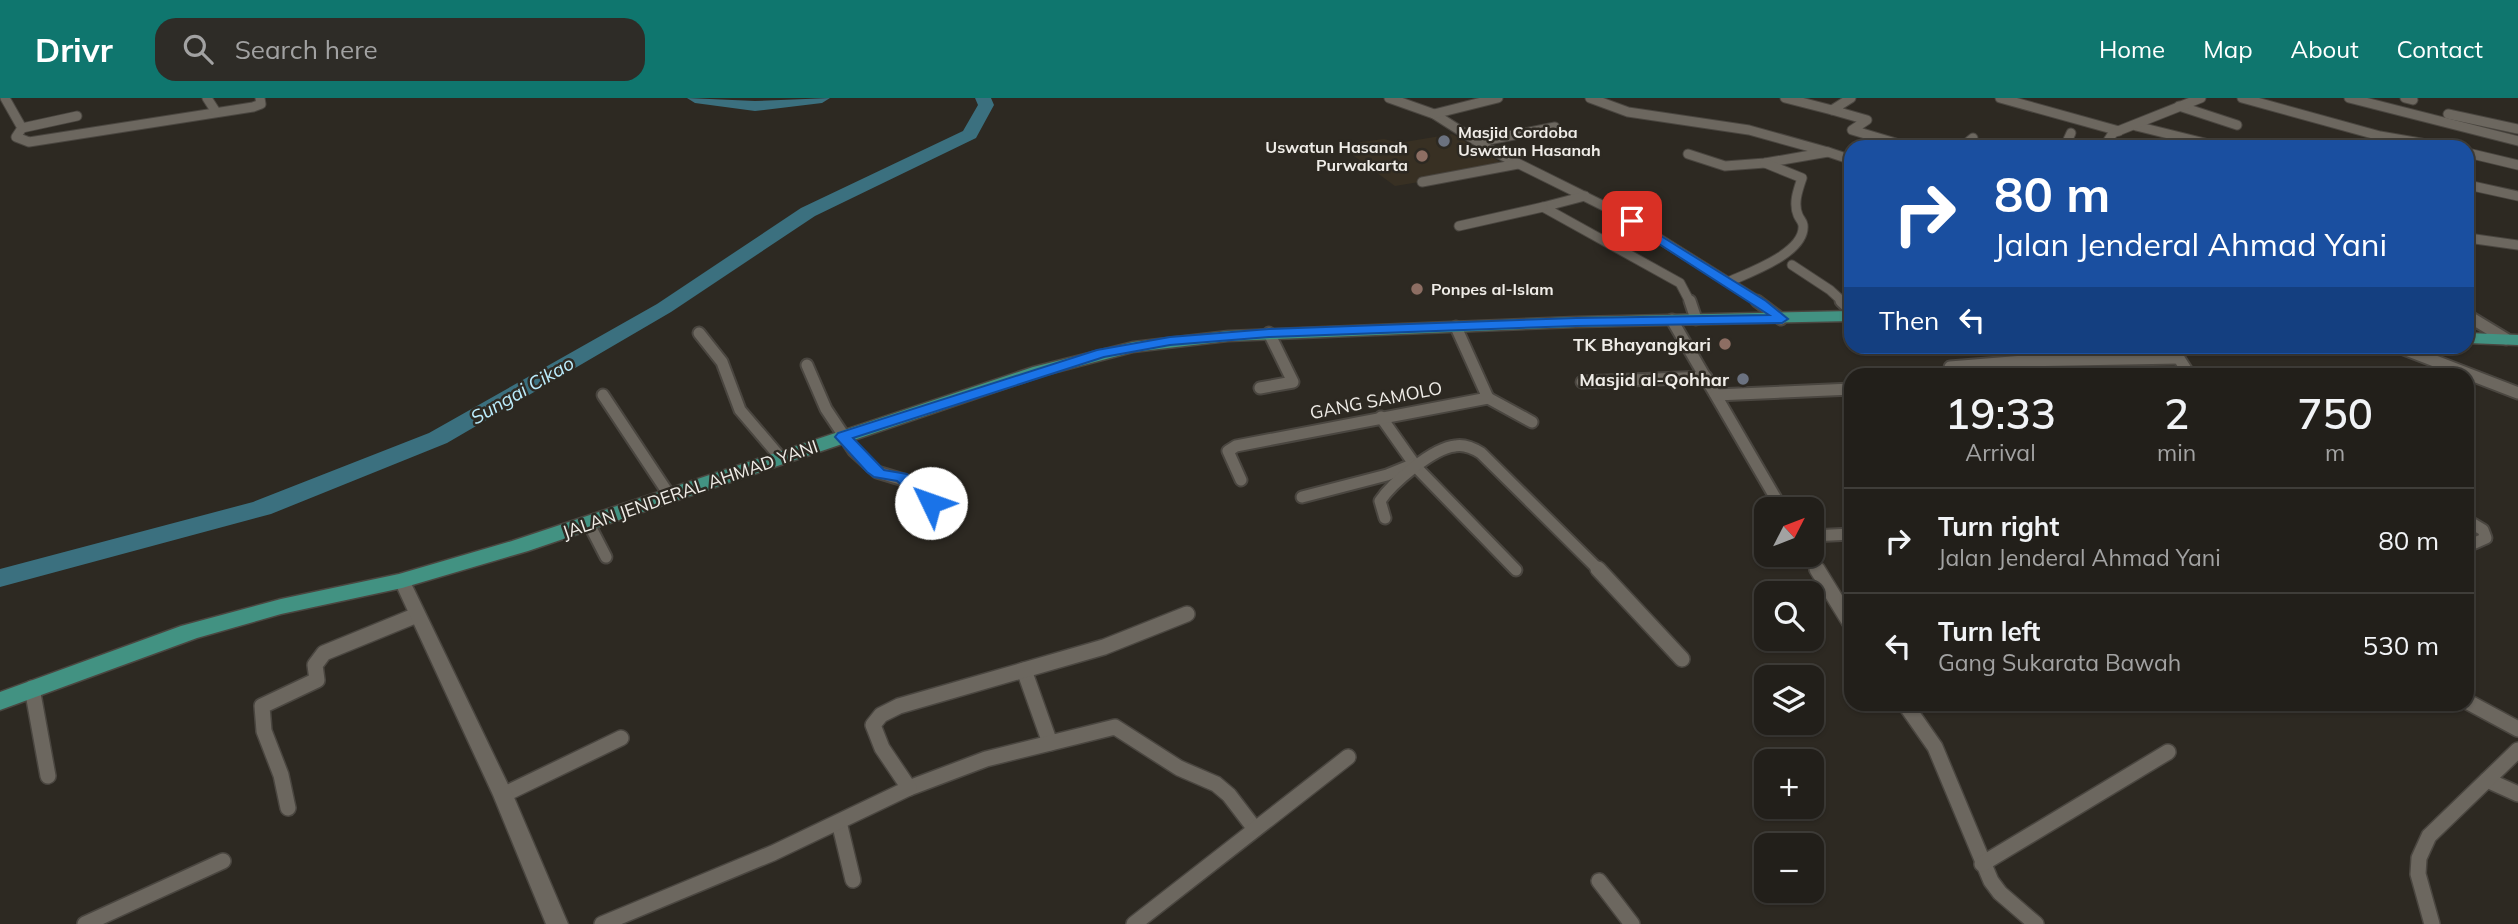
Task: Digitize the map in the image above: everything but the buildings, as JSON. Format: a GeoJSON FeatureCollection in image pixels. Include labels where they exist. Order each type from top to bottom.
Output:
{"type":"FeatureCollection","features":[{"type":"Feature","properties":{"kind":"highway","name":"JALAN JENDERAL AHMAD YANI"},"geometry":{"type":"LineString","coordinates":[[0,701],[189,632],[281,607],[402,581],[589,524],[1101,353],[1170,341],[1269,333],[1576,322],[1674,324],[1696,319],[1844,316]]}},
{"type":"Feature","properties":{"kind":"highway"},"geometry":{"type":"LineString","coordinates":[[2474,338],[2512,339]]}},
{"type":"Feature","properties":{"kind":"street"},"geometry":{"type":"LineString","coordinates":[[5,98],[22,128]]}},
{"type":"Feature","properties":{"kind":"street"},"geometry":{"type":"LineString","coordinates":[[207,98],[216,112]]}},
{"type":"Feature","properties":{"kind":"street"},"geometry":{"type":"LineString","coordinates":[[77,116],[22,128],[16,137],[22,141],[36,142],[259,105],[260,98]]}},
{"type":"Feature","properties":{"kind":"street"},"geometry":{"type":"LineString","coordinates":[[1388,98],[1434,114],[1518,164],[1585,196],[1646,230],[1782,319]]}},
{"type":"Feature","properties":{"kind":"street"},"geometry":{"type":"LineString","coordinates":[[1434,114],[1498,98]]}},
{"type":"Feature","properties":{"kind":"street"},"geometry":{"type":"LineString","coordinates":[[1590,98],[1633,114],[1651,114],[1749,130],[1844,157]]}},
{"type":"Feature","properties":{"kind":"street"},"geometry":{"type":"LineString","coordinates":[[1785,98],[1867,120],[1852,130],[1886,140]]}},
{"type":"Feature","properties":{"kind":"street"},"geometry":{"type":"LineString","coordinates":[[1832,110],[1851,98]]}},
{"type":"Feature","properties":{"kind":"street"},"geometry":{"type":"LineString","coordinates":[[2000,98],[2119,131]]}},
{"type":"Feature","properties":{"kind":"street"},"geometry":{"type":"LineString","coordinates":[[2107,140],[2109,135],[2201,98]]}},
{"type":"Feature","properties":{"kind":"street"},"geometry":{"type":"LineString","coordinates":[[2242,98],[2403,140]]}},
{"type":"Feature","properties":{"kind":"street"},"geometry":{"type":"LineString","coordinates":[[2349,98],[2518,141]]}},
{"type":"Feature","properties":{"kind":"street"},"geometry":{"type":"LineString","coordinates":[[2179,106],[2237,125]]}},
{"type":"Feature","properties":{"kind":"street"},"geometry":{"type":"LineString","coordinates":[[2448,114],[2518,129]]}},
{"type":"Feature","properties":{"kind":"street"},"geometry":{"type":"LineString","coordinates":[[2136,126],[2193,140]]}},
{"type":"Feature","properties":{"kind":"street"},"geometry":{"type":"LineString","coordinates":[[1478,142],[1555,127]]}},
{"type":"Feature","properties":{"kind":"street"},"geometry":{"type":"LineString","coordinates":[[2068,140],[2071,134]]}},
{"type":"Feature","properties":{"kind":"street"},"geometry":{"type":"LineString","coordinates":[[1688,154],[1721,166],[1765,163],[1828,152]]}},
{"type":"Feature","properties":{"kind":"street"},"geometry":{"type":"LineString","coordinates":[[2474,154],[2518,165]]}},
{"type":"Feature","properties":{"kind":"street"},"geometry":{"type":"LineString","coordinates":[[1728,282],[1790,252],[1802,235],[1803,225],[1797,212],[1796,194],[1802,178],[1765,163]]}},
{"type":"Feature","properties":{"kind":"street"},"geometry":{"type":"LineString","coordinates":[[1422,182],[1518,164]]}},
{"type":"Feature","properties":{"kind":"street"},"geometry":{"type":"LineString","coordinates":[[2474,186],[2518,196]]}},
{"type":"Feature","properties":{"kind":"street"},"geometry":{"type":"LineString","coordinates":[[1459,226],[1585,196]]}},
{"type":"Feature","properties":{"kind":"street"},"geometry":{"type":"LineString","coordinates":[[1543,207],[1679,283],[1688,296],[1696,319]]}},
{"type":"Feature","properties":{"kind":"street"},"geometry":{"type":"LineString","coordinates":[[2474,239],[2518,245]]}},
{"type":"Feature","properties":{"kind":"street"},"geometry":{"type":"LineString","coordinates":[[1792,265],[1830,290],[1844,303]]}},
{"type":"Feature","properties":{"kind":"street"},"geometry":{"type":"LineString","coordinates":[[2474,319],[2512,339]]}},
{"type":"Feature","properties":{"kind":"street"},"geometry":{"type":"LineString","coordinates":[[1674,324],[1775,497]]}},
{"type":"Feature","properties":{"kind":"street"},"geometry":{"type":"LineString","coordinates":[[1456,327],[1488,398],[1532,422]]}},
{"type":"Feature","properties":{"kind":"street"},"geometry":{"type":"LineString","coordinates":[[699,333],[723,362],[740,410],[781,458]]}},
{"type":"Feature","properties":{"kind":"street"},"geometry":{"type":"LineString","coordinates":[[1260,388],[1293,382],[1269,333]]}},
{"type":"Feature","properties":{"kind":"street"},"geometry":{"type":"LineString","coordinates":[[2176,354],[2185,368]]}},
{"type":"Feature","properties":{"kind":"street"},"geometry":{"type":"LineString","coordinates":[[2415,354],[2449,368]]}},
{"type":"Feature","properties":{"kind":"street"},"geometry":{"type":"LineString","coordinates":[[1950,367],[2024,361],[2179,358]]}},
{"type":"Feature","properties":{"kind":"street"},"geometry":{"type":"LineString","coordinates":[[807,365],[822,404],[843,437],[880,474],[902,478],[931,503]]}},
{"type":"Feature","properties":{"kind":"street"},"geometry":{"type":"LineString","coordinates":[[2437,368],[2441,365]]}},
{"type":"Feature","properties":{"kind":"street"},"geometry":{"type":"LineString","coordinates":[[1582,382],[1706,377]]}},
{"type":"Feature","properties":{"kind":"street"},"geometry":{"type":"LineString","coordinates":[[2474,377],[2518,393]]}},
{"type":"Feature","properties":{"kind":"street"},"geometry":{"type":"LineString","coordinates":[[1716,395],[1844,389]]}},
{"type":"Feature","properties":{"kind":"street"},"geometry":{"type":"LineString","coordinates":[[603,395],[670,496]]}},
{"type":"Feature","properties":{"kind":"street","name":"GANG SAMOLO"},"geometry":{"type":"LineString","coordinates":[[1241,480],[1228,451],[1231,448],[1381,416],[1488,398]]}},
{"type":"Feature","properties":{"kind":"street"},"geometry":{"type":"LineString","coordinates":[[1381,416],[1416,466],[1516,570]]}},
{"type":"Feature","properties":{"kind":"street"},"geometry":{"type":"LineString","coordinates":[[1385,517],[1380,501],[1382,496],[1416,466],[1448,447],[1471,446],[1624,595],[1682,659]]}},
{"type":"Feature","properties":{"kind":"street"},"geometry":{"type":"LineString","coordinates":[[1302,498],[1416,466]]}},
{"type":"Feature","properties":{"kind":"street"},"geometry":{"type":"LineString","coordinates":[[589,524],[606,557]]}},
{"type":"Feature","properties":{"kind":"street"},"geometry":{"type":"LineString","coordinates":[[2474,525],[2483,530],[2486,538],[2474,543]]}},
{"type":"Feature","properties":{"kind":"street"},"geometry":{"type":"LineString","coordinates":[[1824,535],[1844,534]]}},
{"type":"Feature","properties":{"kind":"street"},"geometry":{"type":"LineString","coordinates":[[1816,567],[1844,612]]}},
{"type":"Feature","properties":{"kind":"street"},"geometry":{"type":"LineString","coordinates":[[402,581],[503,795],[557,924]]}},
{"type":"Feature","properties":{"kind":"street"},"geometry":{"type":"LineString","coordinates":[[909,788],[876,735],[873,724],[881,715],[927,696],[1024,670],[1152,630],[1187,614]]}},
{"type":"Feature","properties":{"kind":"street"},"geometry":{"type":"LineString","coordinates":[[288,808],[281,777],[263,726],[260,710],[262,706],[317,680],[315,665],[324,653],[417,615]]}},
{"type":"Feature","properties":{"kind":"street"},"geometry":{"type":"LineString","coordinates":[[1024,670],[1050,743]]}},
{"type":"Feature","properties":{"kind":"street"},"geometry":{"type":"LineString","coordinates":[[32,688],[48,776]]}},
{"type":"Feature","properties":{"kind":"street"},"geometry":{"type":"LineString","coordinates":[[2474,705],[2518,729]]}},
{"type":"Feature","properties":{"kind":"street"},"geometry":{"type":"LineString","coordinates":[[1910,711],[1935,747],[1948,774],[1982,864],[2000,893],[2036,924]]}},
{"type":"Feature","properties":{"kind":"street"},"geometry":{"type":"LineString","coordinates":[[602,924],[773,853],[909,788],[986,759],[1115,727],[1179,768],[1216,784],[1229,795],[1255,829]]}},
{"type":"Feature","properties":{"kind":"street"},"geometry":{"type":"LineString","coordinates":[[503,795],[621,738]]}},
{"type":"Feature","properties":{"kind":"street"},"geometry":{"type":"LineString","coordinates":[[2431,924],[2417,874],[2419,858],[2429,836],[2518,750]]}},
{"type":"Feature","properties":{"kind":"street"},"geometry":{"type":"LineString","coordinates":[[1982,864],[2168,752]]}},
{"type":"Feature","properties":{"kind":"street"},"geometry":{"type":"LineString","coordinates":[[1134,924],[1348,757]]}},
{"type":"Feature","properties":{"kind":"street"},"geometry":{"type":"LineString","coordinates":[[2487,780],[2518,794]]}},
{"type":"Feature","properties":{"kind":"street"},"geometry":{"type":"LineString","coordinates":[[839,822],[853,880]]}},
{"type":"Feature","properties":{"kind":"street"},"geometry":{"type":"LineString","coordinates":[[85,924],[223,861]]}},
{"type":"Feature","properties":{"kind":"street"},"geometry":{"type":"LineString","coordinates":[[1599,881],[1632,924]]}},
{"type":"Feature","properties":{"kind":"shaded area","name":"Uswatun Hasanah Purwakarta"},"geometry":{"type":"Polygon","coordinates":[[[1452,134],[1509,167],[1395,186],[1339,145],[1384,139],[1399,143],[1452,134]]]}},
{"type":"Feature","properties":{"kind":"waterway","name":"Sungai Cikao"},"geometry":{"type":"LineString","coordinates":[[695,98],[755,106],[822,98]]}},
{"type":"Feature","properties":{"kind":"waterway","name":"Sungai Cikao"},"geometry":{"type":"LineString","coordinates":[[0,578],[262,508],[438,438],[664,308],[808,212],[970,134],[986,105],[983,98]]}},
{"type":"Feature","properties":{"kind":"place","name":"Masjid Cordoba Uswatun Hasanah"},"geometry":{"type":"Point","coordinates":[1444,141]}},
{"type":"Feature","properties":{"kind":"place","name":"Uswatun Hasanah Purwakarta"},"geometry":{"type":"Point","coordinates":[1422,156]}},
{"type":"Feature","properties":{"kind":"place","name":"Ponpes al-Islam"},"geometry":{"type":"Point","coordinates":[1417,289]}},
{"type":"Feature","properties":{"kind":"place","name":"TK Bhayangkari"},"geometry":{"type":"Point","coordinates":[1725,344]}},
{"type":"Feature","properties":{"kind":"place","name":"Masjid al-Qohhar"},"geometry":{"type":"Point","coordinates":[1743,379]}},
{"type":"Feature","properties":{"kind":"route"},"geometry":{"type":"LineString","coordinates":[[931,503],[902,478],[880,474],[843,437],[1101,353],[1170,341],[1269,333],[1576,322],[1782,319],[1632,221]]}}]}
